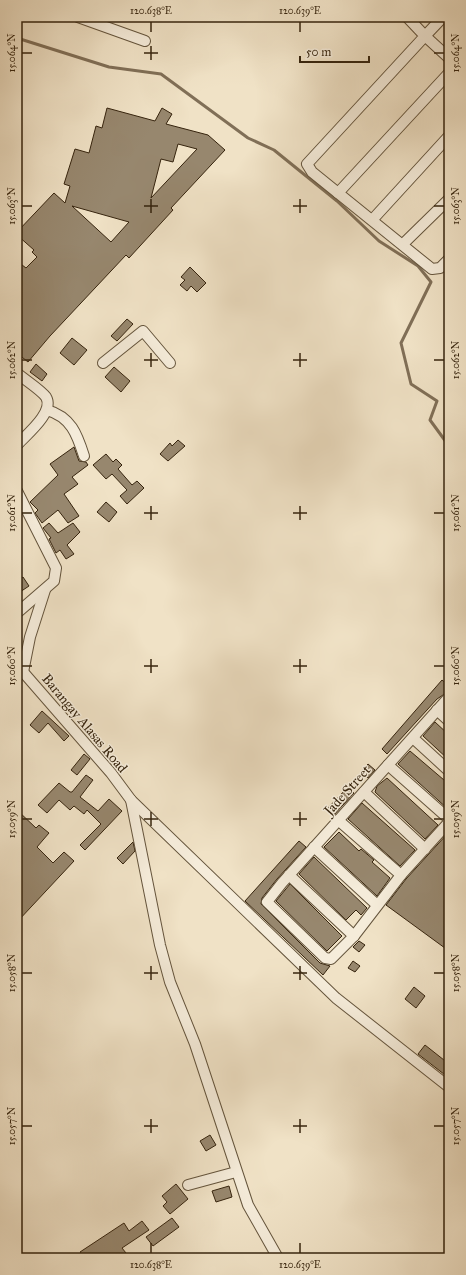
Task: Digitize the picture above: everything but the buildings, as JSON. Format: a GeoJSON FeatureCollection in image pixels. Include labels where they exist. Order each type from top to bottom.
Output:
{"type":"FeatureCollection","features":[{"type":"Feature","properties":{"kind":"street"},"geometry":{"type":"LineString","coordinates":[[78,17],[145,41]]}},
{"type":"Feature","properties":{"kind":"street"},"geometry":{"type":"LineString","coordinates":[[407,17],[449,58]]}},
{"type":"Feature","properties":{"kind":"street"},"geometry":{"type":"LineString","coordinates":[[443,17],[307,164],[312,172],[373,219],[432,269],[440,268],[449,259]]}},
{"type":"Feature","properties":{"kind":"street"},"geometry":{"type":"LineString","coordinates":[[338,192],[449,74]]}},
{"type":"Feature","properties":{"kind":"street"},"geometry":{"type":"LineString","coordinates":[[373,219],[449,136]]}},
{"type":"Feature","properties":{"kind":"street"},"geometry":{"type":"LineString","coordinates":[[403,244],[449,199]]}},
{"type":"Feature","properties":{"kind":"street"},"geometry":{"type":"LineString","coordinates":[[103,363],[143,331],[170,362]]}},
{"type":"Feature","properties":{"kind":"street"},"geometry":{"type":"LineString","coordinates":[[17,373],[46,397],[49,405],[46,414],[17,445]]}},
{"type":"Feature","properties":{"kind":"street"},"geometry":{"type":"LineString","coordinates":[[47,410],[58,413],[64,417],[76,433],[84,456]]}},
{"type":"Feature","properties":{"kind":"street"},"geometry":{"type":"LineString","coordinates":[[17,491],[56,568],[54,581],[46,590],[17,613]]}},
{"type":"Feature","properties":{"kind":"street"},"geometry":{"type":"LineString","coordinates":[[20,669],[46,590]]}},
{"type":"Feature","properties":{"kind":"street","name":"Barangay Alasas Road"},"geometry":{"type":"LineString","coordinates":[[20,669],[111,773],[131,800],[336,998],[449,1087]]}},
{"type":"Feature","properties":{"kind":"street","name":"Jade Street"},"geometry":{"type":"LineString","coordinates":[[354,936],[334,958],[327,959],[268,903],[268,901],[288,875],[449,697]]}},
{"type":"Feature","properties":{"kind":"street"},"geometry":{"type":"LineString","coordinates":[[438,710],[449,721]]}},
{"type":"Feature","properties":{"kind":"street"},"geometry":{"type":"LineString","coordinates":[[413,738],[449,771]]}},
{"type":"Feature","properties":{"kind":"street"},"geometry":{"type":"LineString","coordinates":[[388,766],[449,819]]}},
{"type":"Feature","properties":{"kind":"street"},"geometry":{"type":"LineString","coordinates":[[364,792],[425,849]]}},
{"type":"Feature","properties":{"kind":"street"},"geometry":{"type":"LineString","coordinates":[[131,800],[160,945],[170,982],[195,1044],[248,1206],[278,1258]]}},
{"type":"Feature","properties":{"kind":"street"},"geometry":{"type":"LineString","coordinates":[[338,820],[400,875]]}},
{"type":"Feature","properties":{"kind":"street"},"geometry":{"type":"LineString","coordinates":[[288,875],[354,936],[400,875],[449,822]]}},
{"type":"Feature","properties":{"kind":"street"},"geometry":{"type":"LineString","coordinates":[[314,847],[377,905]]}},
{"type":"Feature","properties":{"kind":"street"},"geometry":{"type":"LineString","coordinates":[[188,1185],[236,1172]]}},
{"type":"Feature","properties":{"kind":"waterway"},"geometry":{"type":"LineString","coordinates":[[17,38],[109,67],[161,74],[248,138],[274,150],[337,201],[379,241],[418,266],[431,282],[401,343],[411,384],[437,401],[430,420],[449,446]]}}]}
